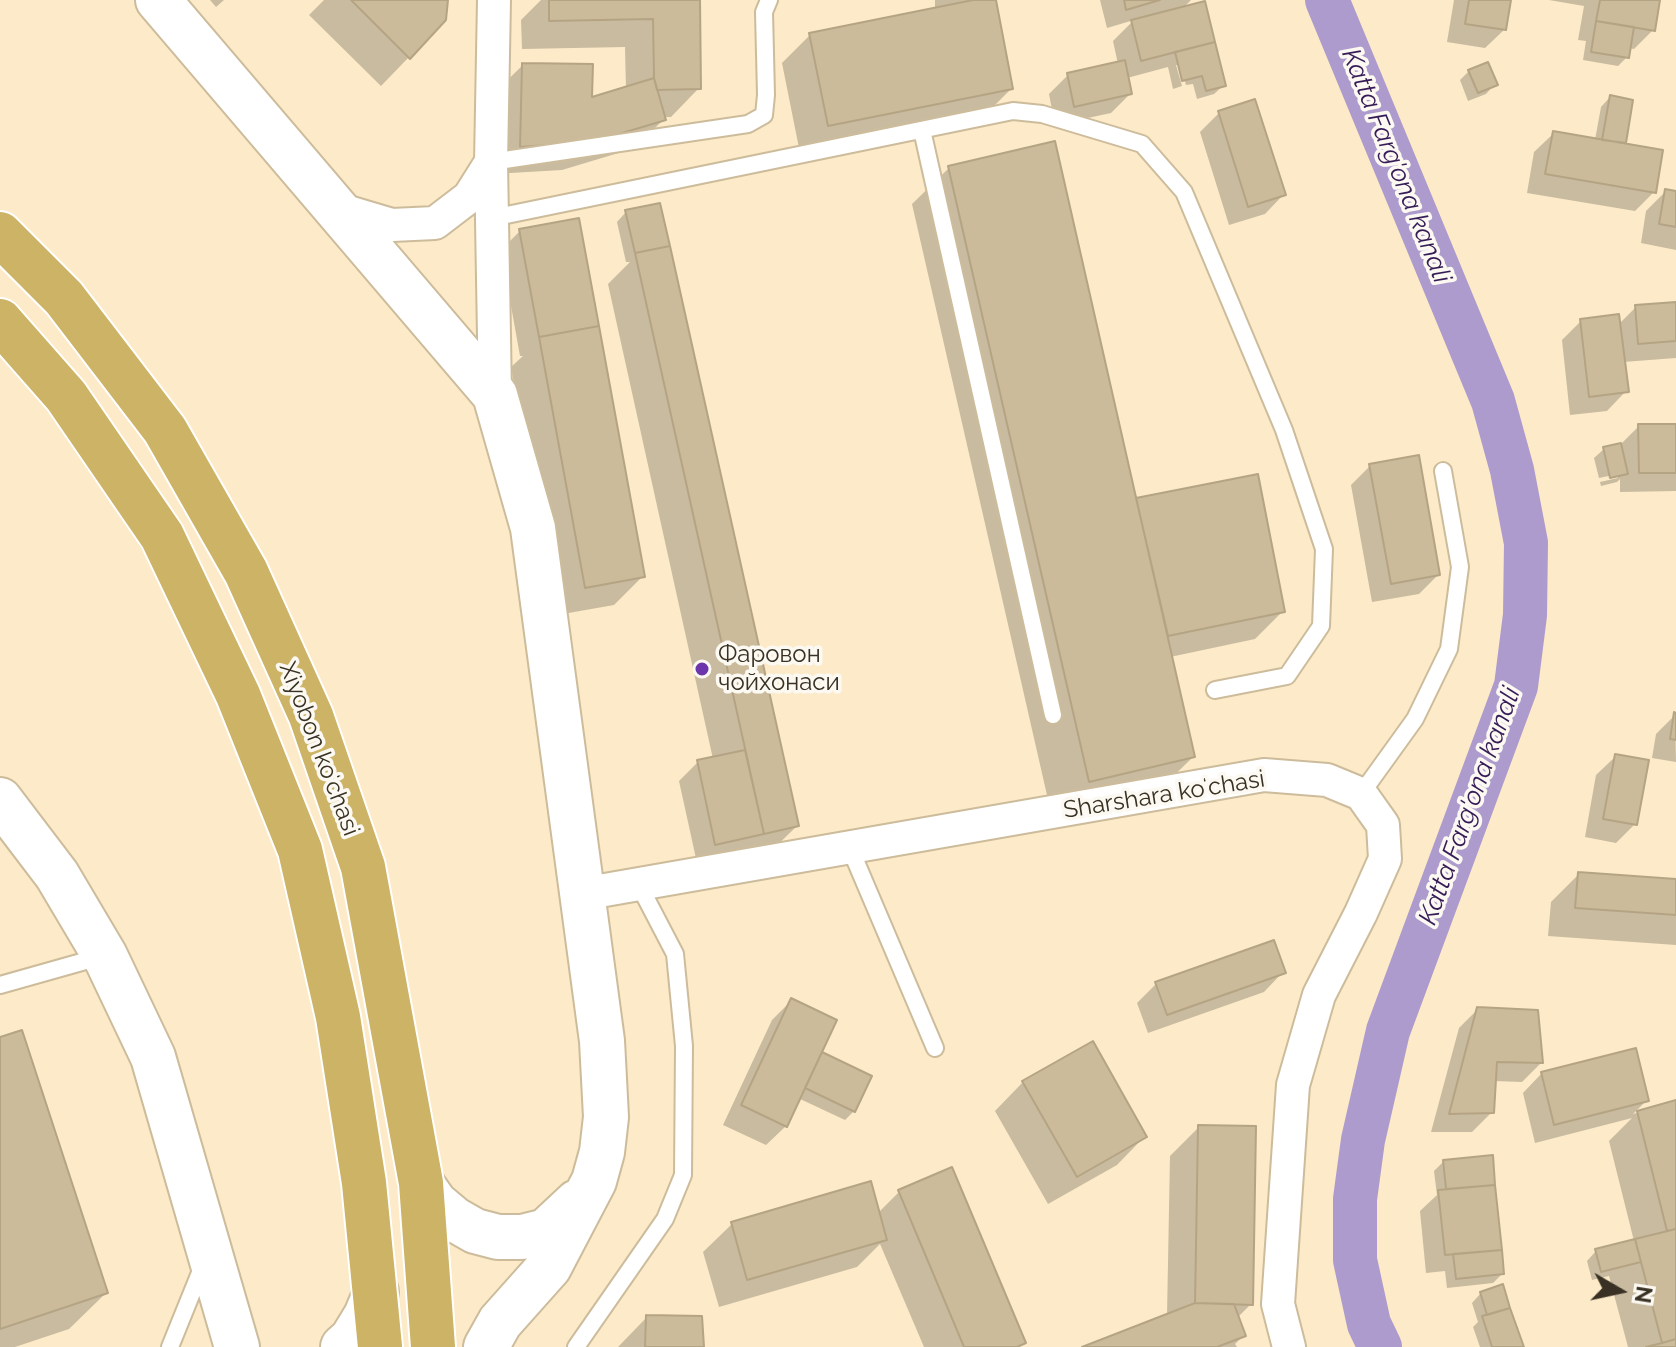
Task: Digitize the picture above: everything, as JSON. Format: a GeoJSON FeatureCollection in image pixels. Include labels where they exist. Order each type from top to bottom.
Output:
{"type":"FeatureCollection","features":[{"type":"Feature","properties":{"kind":"main road"},"geometry":{"type":"LineString","coordinates":[[158,0],[495,395],[533,528],[602,1041],[606,1117],[602,1152],[594,1181],[549,1267],[500,1322],[486,1347]]}},
{"type":"Feature","properties":{"kind":"main road","name":"Xiyobon koʻchasi"},"geometry":{"type":"LineString","coordinates":[[0,234],[64,298],[165,430],[246,572],[311,716],[363,867],[421,1183],[433,1347]]}},
{"type":"Feature","properties":{"kind":"main road"},"geometry":{"type":"LineString","coordinates":[[0,321],[66,396],[162,536],[238,695],[300,850],[338,1017],[364,1183],[380,1347]]}},
{"type":"Feature","properties":{"kind":"main road"},"geometry":{"type":"LineString","coordinates":[[0,800],[57,875],[105,956],[153,1057],[238,1345]]}},
{"type":"Feature","properties":{"kind":"main road"},"geometry":{"type":"LineString","coordinates":[[421,1183],[435,1203],[475,1231],[498,1237],[522,1237],[546,1231],[571,1209],[594,1181]]}},
{"type":"Feature","properties":{"kind":"main road"},"geometry":{"type":"LineString","coordinates":[[343,1347],[352,1339],[366,1316],[376,1292]]}},
{"type":"Feature","properties":{"kind":"street"},"geometry":{"type":"LineString","coordinates":[[494,0],[491,162],[495,395]]}},
{"type":"Feature","properties":{"kind":"street"},"geometry":{"type":"LineString","coordinates":[[335,208],[392,225],[435,223],[469,197],[491,162]]}},
{"type":"Feature","properties":{"kind":"street","name":"Sharshara koʻchasi"},"geometry":{"type":"LineString","coordinates":[[582,894],[1264,775],[1327,780],[1361,794]]}},
{"type":"Feature","properties":{"kind":"street"},"geometry":{"type":"LineString","coordinates":[[1289,1347],[1278,1304],[1293,1085],[1319,995],[1385,859],[1383,825],[1361,794]]}},
{"type":"Feature","properties":{"kind":"lane"},"geometry":{"type":"LineString","coordinates":[[491,162],[748,124],[764,115],[764,12],[769,0]]}},
{"type":"Feature","properties":{"kind":"lane"},"geometry":{"type":"LineString","coordinates":[[492,218],[1013,111],[1042,114],[1142,144],[1184,192],[1284,430],[1324,549],[1321,626],[1287,676],[1215,690]]}},
{"type":"Feature","properties":{"kind":"lane"},"geometry":{"type":"LineString","coordinates":[[922,130],[1053,715]]}},
{"type":"Feature","properties":{"kind":"lane"},"geometry":{"type":"LineString","coordinates":[[1361,794],[1415,719],[1449,649],[1460,567],[1443,471]]}},
{"type":"Feature","properties":{"kind":"lane"},"geometry":{"type":"LineString","coordinates":[[850,848],[935,1048]]}},
{"type":"Feature","properties":{"kind":"lane"},"geometry":{"type":"LineString","coordinates":[[576,1347],[665,1219],[683,1175],[684,1046],[675,954],[639,885]]}},
{"type":"Feature","properties":{"kind":"lane"},"geometry":{"type":"LineString","coordinates":[[0,985],[105,956]]}},
{"type":"Feature","properties":{"kind":"lane"},"geometry":{"type":"LineString","coordinates":[[168,1346],[210,1251]]}},
{"type":"Feature","properties":{"kind":"building"},"geometry":{"type":"Polygon","coordinates":[[[351,0],[448,0],[446,20],[410,59],[351,0]]]}},
{"type":"Feature","properties":{"kind":"building"},"geometry":{"type":"Polygon","coordinates":[[[549,0],[700,0],[701,89],[657,90],[653,19],[549,21],[549,0]]]}},
{"type":"Feature","properties":{"kind":"building"},"geometry":{"type":"Polygon","coordinates":[[[973,0],[996,0],[1013,89],[828,126],[809,33],[973,0]]]}},
{"type":"Feature","properties":{"kind":"building"},"geometry":{"type":"Polygon","coordinates":[[[1124,0],[1160,0],[1126,10],[1124,0]]]}},
{"type":"Feature","properties":{"kind":"building"},"geometry":{"type":"Polygon","coordinates":[[[1469,0],[1511,0],[1506,30],[1465,24],[1469,0]]]}},
{"type":"Feature","properties":{"kind":"building"},"geometry":{"type":"Polygon","coordinates":[[[1600,0],[1660,0],[1655,31],[1596,21],[1600,0]]]}},
{"type":"Feature","properties":{"kind":"building"},"geometry":{"type":"Polygon","coordinates":[[[1205,1],[1215,42],[1141,61],[1131,20],[1205,1]]]}},
{"type":"Feature","properties":{"kind":"building"},"geometry":{"type":"Polygon","coordinates":[[[1596,21],[1634,27],[1629,58],[1591,52],[1596,21]]]}},
{"type":"Feature","properties":{"kind":"building"},"geometry":{"type":"Polygon","coordinates":[[[1215,42],[1226,86],[1206,91],[1202,76],[1182,81],[1175,52],[1215,42]]]}},
{"type":"Feature","properties":{"kind":"building"},"geometry":{"type":"Polygon","coordinates":[[[1125,60],[1132,94],[1074,107],[1067,73],[1125,60]]]}},
{"type":"Feature","properties":{"kind":"building"},"geometry":{"type":"Polygon","coordinates":[[[1488,62],[1498,85],[1478,93],[1468,70],[1488,62]]]}},
{"type":"Feature","properties":{"kind":"building"},"geometry":{"type":"Polygon","coordinates":[[[522,63],[593,64],[592,97],[654,78],[666,120],[592,142],[520,147],[522,63]]]}},
{"type":"Feature","properties":{"kind":"building"},"geometry":{"type":"Polygon","coordinates":[[[1610,95],[1633,100],[1626,143],[1602,140],[1610,95]]]}},
{"type":"Feature","properties":{"kind":"building"},"geometry":{"type":"Polygon","coordinates":[[[1255,99],[1286,195],[1248,207],[1218,111],[1255,99]]]}},
{"type":"Feature","properties":{"kind":"building"},"geometry":{"type":"Polygon","coordinates":[[[1553,131],[1663,150],[1656,193],[1545,174],[1553,131]]]}},
{"type":"Feature","properties":{"kind":"building"},"geometry":{"type":"Polygon","coordinates":[[[1055,141],[1195,757],[1089,782],[948,166],[1055,141]]]}},
{"type":"Feature","properties":{"kind":"building"},"geometry":{"type":"Polygon","coordinates":[[[1665,189],[1676,191],[1676,227],[1659,224],[1665,189]]]}},
{"type":"Feature","properties":{"kind":"building"},"geometry":{"type":"Polygon","coordinates":[[[660,203],[670,246],[635,253],[625,210],[660,203]]]}},
{"type":"Feature","properties":{"kind":"building"},"geometry":{"type":"Polygon","coordinates":[[[579,218],[599,326],[539,337],[519,229],[579,218]]]}},
{"type":"Feature","properties":{"kind":"building"},"geometry":{"type":"Polygon","coordinates":[[[670,246],[799,826],[764,834],[635,253],[670,246]]]}},
{"type":"Feature","properties":{"kind":"building"},"geometry":{"type":"Polygon","coordinates":[[[1676,302],[1676,341],[1638,344],[1635,305],[1676,302]]]}},
{"type":"Feature","properties":{"kind":"building"},"geometry":{"type":"Polygon","coordinates":[[[1619,314],[1629,392],[1589,397],[1580,319],[1619,314]]]}},
{"type":"Feature","properties":{"kind":"building"},"geometry":{"type":"Polygon","coordinates":[[[599,326],[645,577],[585,588],[539,337],[599,326]]]}},
{"type":"Feature","properties":{"kind":"building"},"geometry":{"type":"Polygon","coordinates":[[[1638,424],[1676,424],[1676,473],[1639,473],[1638,424]]]}},
{"type":"Feature","properties":{"kind":"building"},"geometry":{"type":"Polygon","coordinates":[[[1621,443],[1628,474],[1610,478],[1603,447],[1621,443]]]}},
{"type":"Feature","properties":{"kind":"building"},"geometry":{"type":"Polygon","coordinates":[[[1419,455],[1440,575],[1391,584],[1369,464],[1419,455]]]}},
{"type":"Feature","properties":{"kind":"building"},"geometry":{"type":"Polygon","coordinates":[[[1258,474],[1285,612],[1168,636],[1136,498],[1258,474]]]}},
{"type":"Feature","properties":{"kind":"building"},"geometry":{"type":"Polygon","coordinates":[[[1676,713],[1676,740],[1670,739],[1676,713]]]}},
{"type":"Feature","properties":{"kind":"building"},"geometry":{"type":"Polygon","coordinates":[[[745,750],[764,834],[715,845],[697,760],[745,750]]]}},
{"type":"Feature","properties":{"kind":"building"},"geometry":{"type":"Polygon","coordinates":[[[1615,754],[1649,760],[1637,825],[1603,819],[1615,754]]]}},
{"type":"Feature","properties":{"kind":"building"},"geometry":{"type":"Polygon","coordinates":[[[1578,872],[1676,879],[1676,915],[1575,908],[1578,872]]]}},
{"type":"Feature","properties":{"kind":"building"},"geometry":{"type":"Polygon","coordinates":[[[1274,940],[1286,973],[1167,1015],[1155,982],[1274,940]]]}},
{"type":"Feature","properties":{"kind":"building"},"geometry":{"type":"Polygon","coordinates":[[[791,998],[837,1020],[787,1127],[741,1105],[791,998]]]}},
{"type":"Feature","properties":{"kind":"building"},"geometry":{"type":"Polygon","coordinates":[[[1477,1007],[1538,1010],[1543,1063],[1497,1062],[1494,1113],[1449,1114],[1477,1007]]]}},
{"type":"Feature","properties":{"kind":"building"},"geometry":{"type":"Polygon","coordinates":[[[22,1030],[108,1293],[0,1329],[0,1037],[22,1030]]]}},
{"type":"Feature","properties":{"kind":"building"},"geometry":{"type":"Polygon","coordinates":[[[1093,1041],[1147,1137],[1077,1177],[1022,1081],[1093,1041]]]}},
{"type":"Feature","properties":{"kind":"building"},"geometry":{"type":"Polygon","coordinates":[[[1636,1048],[1649,1101],[1554,1125],[1541,1072],[1636,1048]]]}},
{"type":"Feature","properties":{"kind":"building"},"geometry":{"type":"Polygon","coordinates":[[[822,1052],[872,1076],[855,1112],[805,1088],[822,1052]]]}},
{"type":"Feature","properties":{"kind":"building"},"geometry":{"type":"Polygon","coordinates":[[[1676,1100],[1676,1229],[1667,1231],[1637,1111],[1676,1100]]]}},
{"type":"Feature","properties":{"kind":"building"},"geometry":{"type":"Polygon","coordinates":[[[1198,1125],[1256,1126],[1253,1305],[1195,1303],[1198,1125]]]}},
{"type":"Feature","properties":{"kind":"building"},"geometry":{"type":"Polygon","coordinates":[[[1493,1155],[1495,1185],[1446,1189],[1443,1160],[1493,1155]]]}},
{"type":"Feature","properties":{"kind":"building"},"geometry":{"type":"Polygon","coordinates":[[[952,1167],[1026,1343],[1017,1347],[964,1347],[898,1190],[952,1167]]]}},
{"type":"Feature","properties":{"kind":"building"},"geometry":{"type":"Polygon","coordinates":[[[871,1181],[887,1240],[747,1280],[731,1222],[871,1181]]]}},
{"type":"Feature","properties":{"kind":"building"},"geometry":{"type":"Polygon","coordinates":[[[1495,1185],[1502,1250],[1445,1255],[1438,1190],[1495,1185]]]}},
{"type":"Feature","properties":{"kind":"building"},"geometry":{"type":"Polygon","coordinates":[[[1676,1229],[1676,1339],[1662,1343],[1635,1239],[1676,1229]]]}},
{"type":"Feature","properties":{"kind":"building"},"geometry":{"type":"Polygon","coordinates":[[[1635,1239],[1641,1262],[1601,1272],[1595,1249],[1635,1239]]]}},
{"type":"Feature","properties":{"kind":"building"},"geometry":{"type":"Polygon","coordinates":[[[1502,1250],[1504,1274],[1456,1279],[1453,1254],[1502,1250]]]}},
{"type":"Feature","properties":{"kind":"building"},"geometry":{"type":"Polygon","coordinates":[[[1503,1284],[1510,1308],[1487,1315],[1480,1292],[1503,1284]]]}},
{"type":"Feature","properties":{"kind":"building"},"geometry":{"type":"Polygon","coordinates":[[[1195,1303],[1234,1304],[1246,1336],[1217,1347],[1082,1347],[1195,1303]]]}},
{"type":"Feature","properties":{"kind":"building"},"geometry":{"type":"Polygon","coordinates":[[[1510,1308],[1524,1347],[1492,1347],[1482,1316],[1510,1308]]]}},
{"type":"Feature","properties":{"kind":"building"},"geometry":{"type":"Polygon","coordinates":[[[646,1315],[702,1316],[704,1347],[645,1347],[646,1315]]]}},
{"type":"Feature","properties":{"kind":"building"},"geometry":{"type":"Polygon","coordinates":[[[1676,1339],[1676,1347],[1646,1347],[1662,1343],[1676,1339]]]}},
{"type":"Feature","properties":{"kind":"waterway","name":"Katta Farg'ona kanali"},"geometry":{"type":"LineString","coordinates":[[1327,0],[1493,401],[1512,470],[1526,543],[1525,615],[1516,686],[1388,1031],[1363,1140],[1355,1199],[1355,1260],[1369,1324],[1380,1347]]}},
{"type":"Feature","properties":{"kind":"place","name":"Фаровон чойхонаси"},"geometry":{"type":"Point","coordinates":[702,669]}}]}
